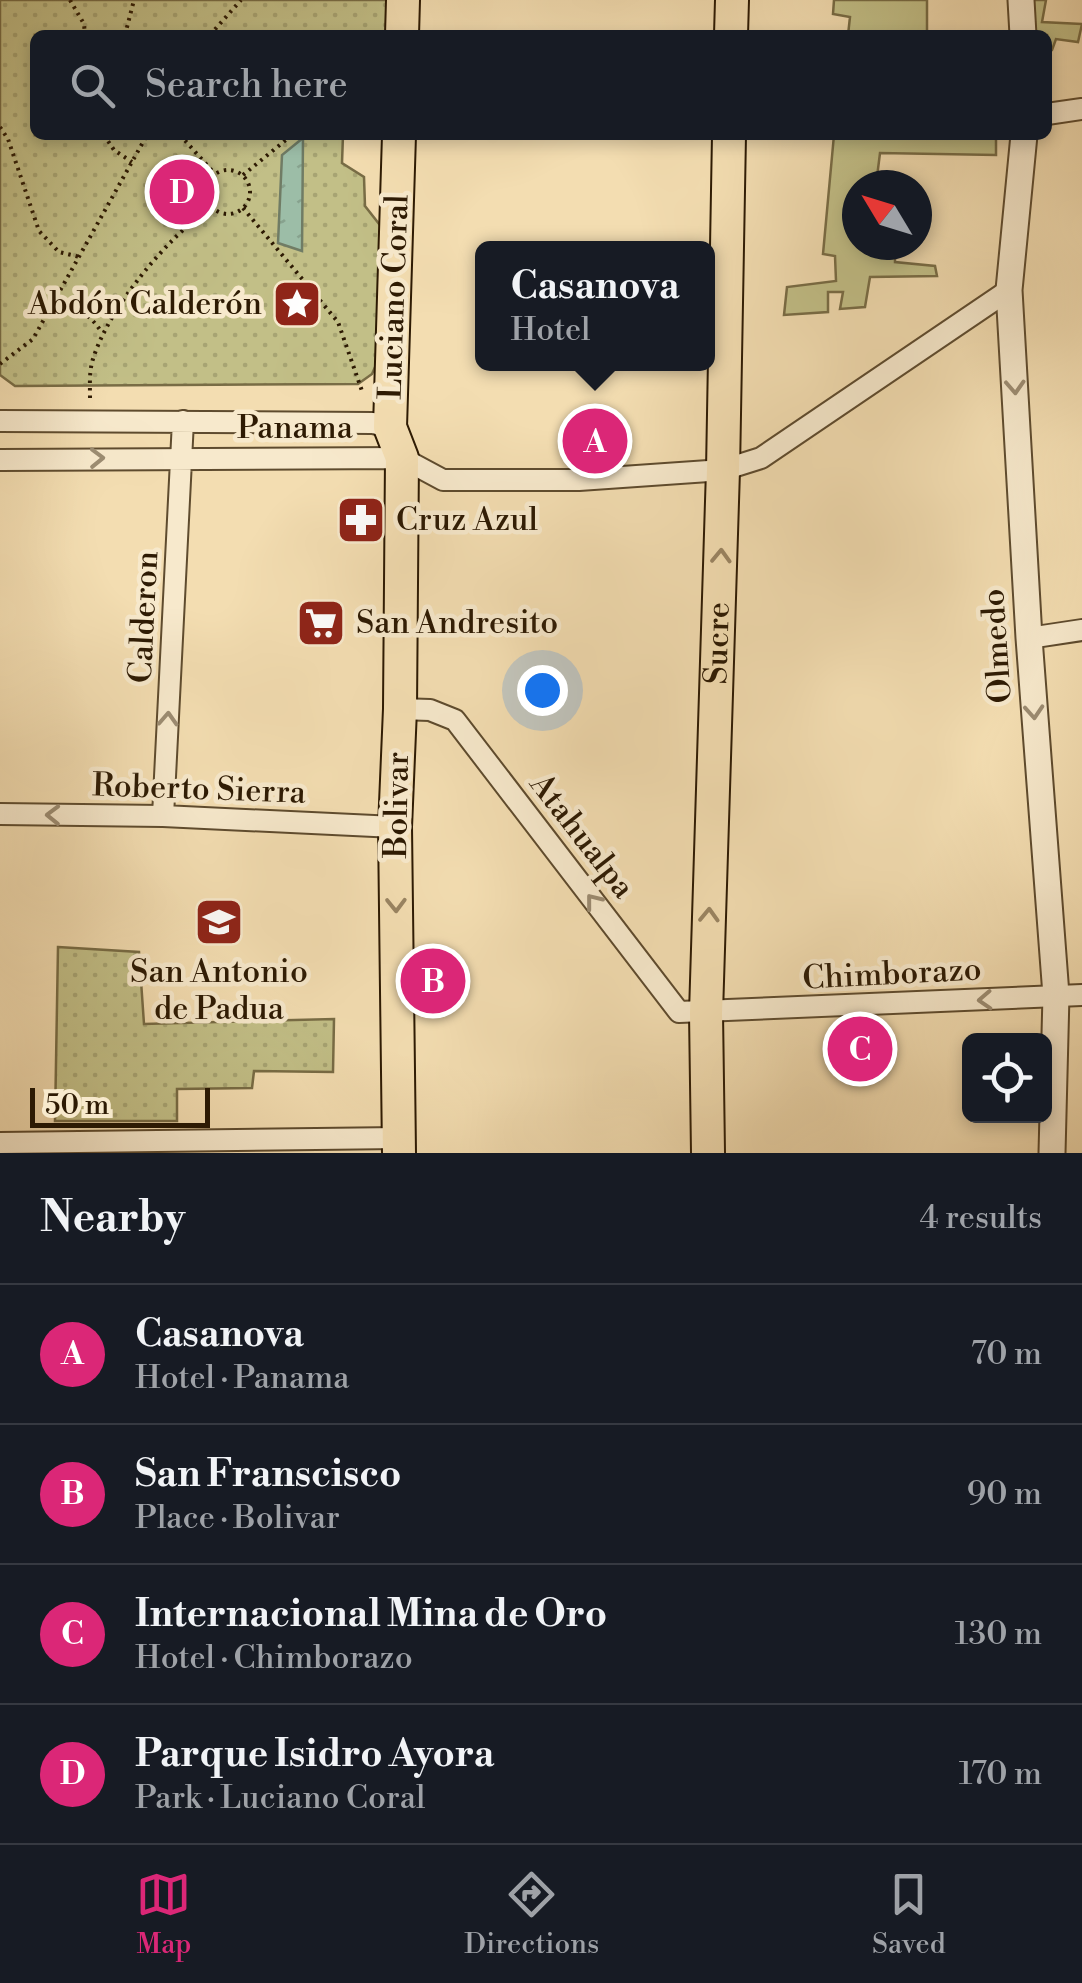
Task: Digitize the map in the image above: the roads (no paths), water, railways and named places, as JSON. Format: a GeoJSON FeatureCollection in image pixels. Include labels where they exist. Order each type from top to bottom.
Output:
{"type":"FeatureCollection","features":[{"type":"Feature","properties":{"kind":"main road"},"geometry":{"type":"LineString","coordinates":[[402,30],[403,0]]}},
{"type":"Feature","properties":{"kind":"main road"},"geometry":{"type":"LineString","coordinates":[[731,30],[732,0]]}},
{"type":"Feature","properties":{"kind":"main road","name":"Luciano Coral"},"geometry":{"type":"LineString","coordinates":[[399,140],[381,425],[402,458]]}},
{"type":"Feature","properties":{"kind":"main road","name":"Sucre"},"geometry":{"type":"LineString","coordinates":[[708,1153],[706,1013],[730,140]]}},
{"type":"Feature","properties":{"kind":"main road","name":"Bolivar"},"geometry":{"type":"LineString","coordinates":[[399,1145],[395,827],[402,458]]}},
{"type":"Feature","properties":{"kind":"street"},"geometry":{"type":"LineString","coordinates":[[1021,0],[1022,30]]}},
{"type":"Feature","properties":{"kind":"street"},"geometry":{"type":"LineString","coordinates":[[1052,113],[1082,110]]}},
{"type":"Feature","properties":{"kind":"street","name":"Olmedo"},"geometry":{"type":"LineString","coordinates":[[1024,140],[1009,290],[1028,638],[1069,995],[1052,1153]]}},
{"type":"Feature","properties":{"kind":"street","name":"Panama"},"geometry":{"type":"LineString","coordinates":[[0,460],[402,458],[443,480],[579,480],[723,470],[762,458],[1009,290]]}},
{"type":"Feature","properties":{"kind":"street"},"geometry":{"type":"LineString","coordinates":[[0,420],[381,425]]}},
{"type":"Feature","properties":{"kind":"street","name":"Calderon"},"geometry":{"type":"LineString","coordinates":[[163,816],[182,422]]}},
{"type":"Feature","properties":{"kind":"street"},"geometry":{"type":"LineString","coordinates":[[1028,638],[1082,630]]}},
{"type":"Feature","properties":{"kind":"street","name":"Atahualpa"},"geometry":{"type":"LineString","coordinates":[[400,710],[430,710],[455,720],[679,1012],[706,1013]]}},
{"type":"Feature","properties":{"kind":"street","name":"Roberto Sierra"},"geometry":{"type":"LineString","coordinates":[[0,814],[163,816],[395,827]]}},
{"type":"Feature","properties":{"kind":"street","name":"Chimborazo"},"geometry":{"type":"LineString","coordinates":[[706,1013],[1069,995]]}},
{"type":"Feature","properties":{"kind":"street"},"geometry":{"type":"LineString","coordinates":[[0,1143],[399,1145]]}},
{"type":"Feature","properties":{"kind":"water"},"geometry":{"type":"Polygon","coordinates":[[[303,140],[302,251],[278,243],[282,155],[303,140]]]}},
{"type":"Feature","properties":{"kind":"place","name":"Parque Isidro Ayora"},"geometry":{"type":"Point","coordinates":[182,192]}},
{"type":"Feature","properties":{"kind":"place","name":"Abdón Calderón"},"geometry":{"type":"Point","coordinates":[297,304]}},
{"type":"Feature","properties":{"kind":"place","name":"Casanova"},"geometry":{"type":"Point","coordinates":[595,441]}},
{"type":"Feature","properties":{"kind":"place","name":"Cruz Azul"},"geometry":{"type":"Point","coordinates":[361,520]}},
{"type":"Feature","properties":{"kind":"place","name":"San Andresito"},"geometry":{"type":"Point","coordinates":[321,623]}},
{"type":"Feature","properties":{"kind":"place","name":"San Antonio de Padua"},"geometry":{"type":"Point","coordinates":[219,922]}},
{"type":"Feature","properties":{"kind":"place","name":"San Franscisco"},"geometry":{"type":"Point","coordinates":[433,981]}},
{"type":"Feature","properties":{"kind":"place","name":"Internacional Mina de Oro"},"geometry":{"type":"Point","coordinates":[860,1049]}}]}
